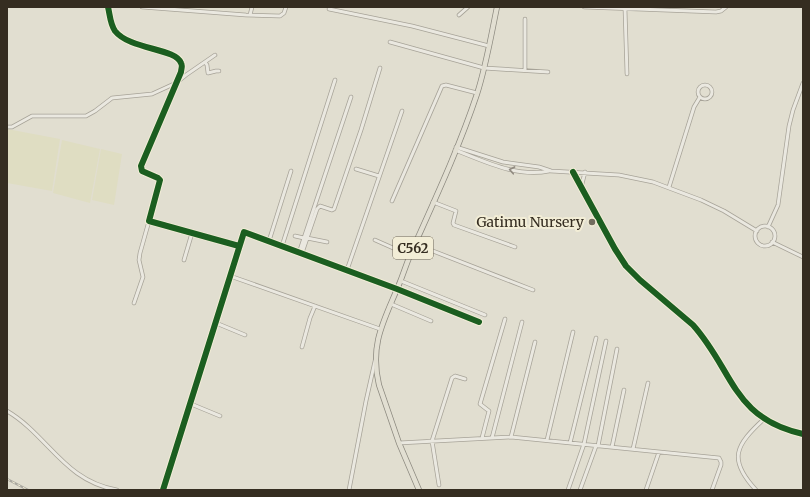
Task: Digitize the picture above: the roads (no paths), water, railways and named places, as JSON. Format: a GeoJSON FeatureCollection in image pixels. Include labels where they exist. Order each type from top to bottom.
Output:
{"type":"FeatureCollection","features":[{"type":"Feature","properties":{"kind":"main road","name":"C562"},"geometry":{"type":"LineString","coordinates":[[419,490],[399,443],[378,385],[375,359],[377,342],[380,329],[397,289],[409,255],[456,148],[477,93],[497,7]]}},
{"type":"Feature","properties":{"kind":"street"},"geometry":{"type":"LineString","coordinates":[[108,7],[113,26],[123,38],[134,44],[172,54],[179,59],[182,65],[181,72],[141,166],[142,171],[160,180],[150,222],[140,253],[139,260],[143,277],[134,303]]}},
{"type":"Feature","properties":{"kind":"street"},"geometry":{"type":"LineString","coordinates":[[142,7],[280,16],[284,13],[286,7]]}},
{"type":"Feature","properties":{"kind":"street"},"geometry":{"type":"LineString","coordinates":[[217,13],[218,7]]}},
{"type":"Feature","properties":{"kind":"street"},"geometry":{"type":"LineString","coordinates":[[250,15],[252,7]]}},
{"type":"Feature","properties":{"kind":"street"},"geometry":{"type":"LineString","coordinates":[[459,15],[468,7]]}},
{"type":"Feature","properties":{"kind":"street"},"geometry":{"type":"LineString","coordinates":[[584,7],[669,9],[716,12],[721,11],[726,7]]}},
{"type":"Feature","properties":{"kind":"street"},"geometry":{"type":"LineString","coordinates":[[625,8],[627,74]]}},
{"type":"Feature","properties":{"kind":"street"},"geometry":{"type":"LineString","coordinates":[[329,9],[412,26],[489,46]]}},
{"type":"Feature","properties":{"kind":"street"},"geometry":{"type":"LineString","coordinates":[[525,19],[525,70]]}},
{"type":"Feature","properties":{"kind":"street"},"geometry":{"type":"LineString","coordinates":[[390,42],[484,68],[548,72]]}},
{"type":"Feature","properties":{"kind":"street"},"geometry":{"type":"LineString","coordinates":[[7,127],[12,127],[32,116],[86,116],[91,114],[112,98],[152,94],[176,84],[186,75],[215,55]]}},
{"type":"Feature","properties":{"kind":"street"},"geometry":{"type":"LineString","coordinates":[[204,62],[208,73],[219,71]]}},
{"type":"Feature","properties":{"kind":"street"},"geometry":{"type":"LineString","coordinates":[[301,253],[315,212],[319,207],[332,210],[334,209],[380,68]]}},
{"type":"Feature","properties":{"kind":"street"},"geometry":{"type":"LineString","coordinates":[[282,246],[335,80]]}},
{"type":"Feature","properties":{"kind":"street"},"geometry":{"type":"LineString","coordinates":[[768,227],[778,205],[790,121],[803,83]]}},
{"type":"Feature","properties":{"kind":"street"},"geometry":{"type":"LineString","coordinates":[[392,201],[442,86],[446,85],[477,93]]}},
{"type":"Feature","properties":{"kind":"street"},"geometry":{"type":"LineString","coordinates":[[669,187],[694,107],[700,97],[698,91],[700,87],[706,86],[710,88],[711,94],[708,98],[704,99],[700,97]]}},
{"type":"Feature","properties":{"kind":"street"},"geometry":{"type":"LineString","coordinates":[[306,238],[351,97]]}},
{"type":"Feature","properties":{"kind":"street"},"geometry":{"type":"LineString","coordinates":[[347,270],[402,111]]}},
{"type":"Feature","properties":{"kind":"street"},"geometry":{"type":"LineString","coordinates":[[456,148],[512,170],[538,173],[551,171],[585,172],[626,177],[669,187],[724,211],[757,231]]}},
{"type":"Feature","properties":{"kind":"street"},"geometry":{"type":"LineString","coordinates":[[456,148],[503,162],[539,167],[551,171]]}},
{"type":"Feature","properties":{"kind":"street"},"geometry":{"type":"LineString","coordinates":[[269,241],[291,170]]}},
{"type":"Feature","properties":{"kind":"street"},"geometry":{"type":"LineString","coordinates":[[356,170],[379,176]]}},
{"type":"Feature","properties":{"kind":"street"},"geometry":{"type":"LineString","coordinates":[[573,172],[617,254],[626,266],[640,280],[694,325],[712,347],[742,399],[764,418],[782,428],[803,434]]}},
{"type":"Feature","properties":{"kind":"street"},"geometry":{"type":"LineString","coordinates":[[581,188],[585,172]]}},
{"type":"Feature","properties":{"kind":"street"},"geometry":{"type":"LineString","coordinates":[[433,202],[456,211],[453,222],[454,225],[515,247]]}},
{"type":"Feature","properties":{"kind":"street"},"geometry":{"type":"LineString","coordinates":[[150,222],[239,246]]}},
{"type":"Feature","properties":{"kind":"street"},"geometry":{"type":"LineString","coordinates":[[762,227],[768,227],[773,230],[774,239],[767,245],[760,244],[755,237],[757,231],[762,227]]}},
{"type":"Feature","properties":{"kind":"street"},"geometry":{"type":"LineString","coordinates":[[163,490],[243,233],[246,232],[347,270],[479,322]]}},
{"type":"Feature","properties":{"kind":"street"},"geometry":{"type":"LineString","coordinates":[[184,260],[192,233]]}},
{"type":"Feature","properties":{"kind":"street"},"geometry":{"type":"LineString","coordinates":[[295,236],[327,242]]}},
{"type":"Feature","properties":{"kind":"street"},"geometry":{"type":"LineString","coordinates":[[375,240],[409,255]]}},
{"type":"Feature","properties":{"kind":"street"},"geometry":{"type":"LineString","coordinates":[[772,242],[803,257]]}},
{"type":"Feature","properties":{"kind":"street"},"geometry":{"type":"LineString","coordinates":[[415,244],[533,290]]}},
{"type":"Feature","properties":{"kind":"street"},"geometry":{"type":"LineString","coordinates":[[230,276],[380,329]]}},
{"type":"Feature","properties":{"kind":"street"},"geometry":{"type":"LineString","coordinates":[[400,280],[428,293],[485,315]]}},
{"type":"Feature","properties":{"kind":"street"},"geometry":{"type":"LineString","coordinates":[[391,304],[431,322]]}},
{"type":"Feature","properties":{"kind":"street"},"geometry":{"type":"LineString","coordinates":[[302,347],[315,306]]}},
{"type":"Feature","properties":{"kind":"street"},"geometry":{"type":"LineString","coordinates":[[482,438],[489,412],[480,404],[505,319]]}},
{"type":"Feature","properties":{"kind":"street"},"geometry":{"type":"LineString","coordinates":[[492,438],[522,322]]}},
{"type":"Feature","properties":{"kind":"street"},"geometry":{"type":"LineString","coordinates":[[216,323],[244,335]]}},
{"type":"Feature","properties":{"kind":"street"},"geometry":{"type":"LineString","coordinates":[[546,440],[573,332]]}},
{"type":"Feature","properties":{"kind":"street"},"geometry":{"type":"LineString","coordinates":[[570,443],[596,338]]}},
{"type":"Feature","properties":{"kind":"street"},"geometry":{"type":"LineString","coordinates":[[568,490],[584,444],[606,340]]}},
{"type":"Feature","properties":{"kind":"street"},"geometry":{"type":"LineString","coordinates":[[511,437],[535,342]]}},
{"type":"Feature","properties":{"kind":"street"},"geometry":{"type":"LineString","coordinates":[[580,490],[597,446],[618,349]]}},
{"type":"Feature","properties":{"kind":"street"},"geometry":{"type":"LineString","coordinates":[[349,490],[375,359]]}},
{"type":"Feature","properties":{"kind":"street"},"geometry":{"type":"LineString","coordinates":[[439,485],[432,441],[452,378],[455,376],[465,379]]}},
{"type":"Feature","properties":{"kind":"street"},"geometry":{"type":"LineString","coordinates":[[633,449],[648,383]]}},
{"type":"Feature","properties":{"kind":"street"},"geometry":{"type":"LineString","coordinates":[[612,447],[624,390]]}},
{"type":"Feature","properties":{"kind":"street"},"geometry":{"type":"LineString","coordinates":[[191,404],[220,416]]}},
{"type":"Feature","properties":{"kind":"street"},"geometry":{"type":"LineString","coordinates":[[7,411],[29,428],[49,450],[72,470],[94,483],[117,490]]}},
{"type":"Feature","properties":{"kind":"street"},"geometry":{"type":"LineString","coordinates":[[756,490],[742,474],[739,466],[738,454],[745,439],[764,418]]}},
{"type":"Feature","properties":{"kind":"street"},"geometry":{"type":"LineString","coordinates":[[399,443],[511,437],[719,458],[721,462],[712,490]]}},
{"type":"Feature","properties":{"kind":"street"},"geometry":{"type":"LineString","coordinates":[[646,490],[660,452]]}},
{"type":"Feature","properties":{"kind":"railway"},"geometry":{"type":"LineString","coordinates":[[7,479],[28,490]]}},
{"type":"Feature","properties":{"kind":"place","name":"Gatimu Nursery"},"geometry":{"type":"Point","coordinates":[592,222]}}]}
